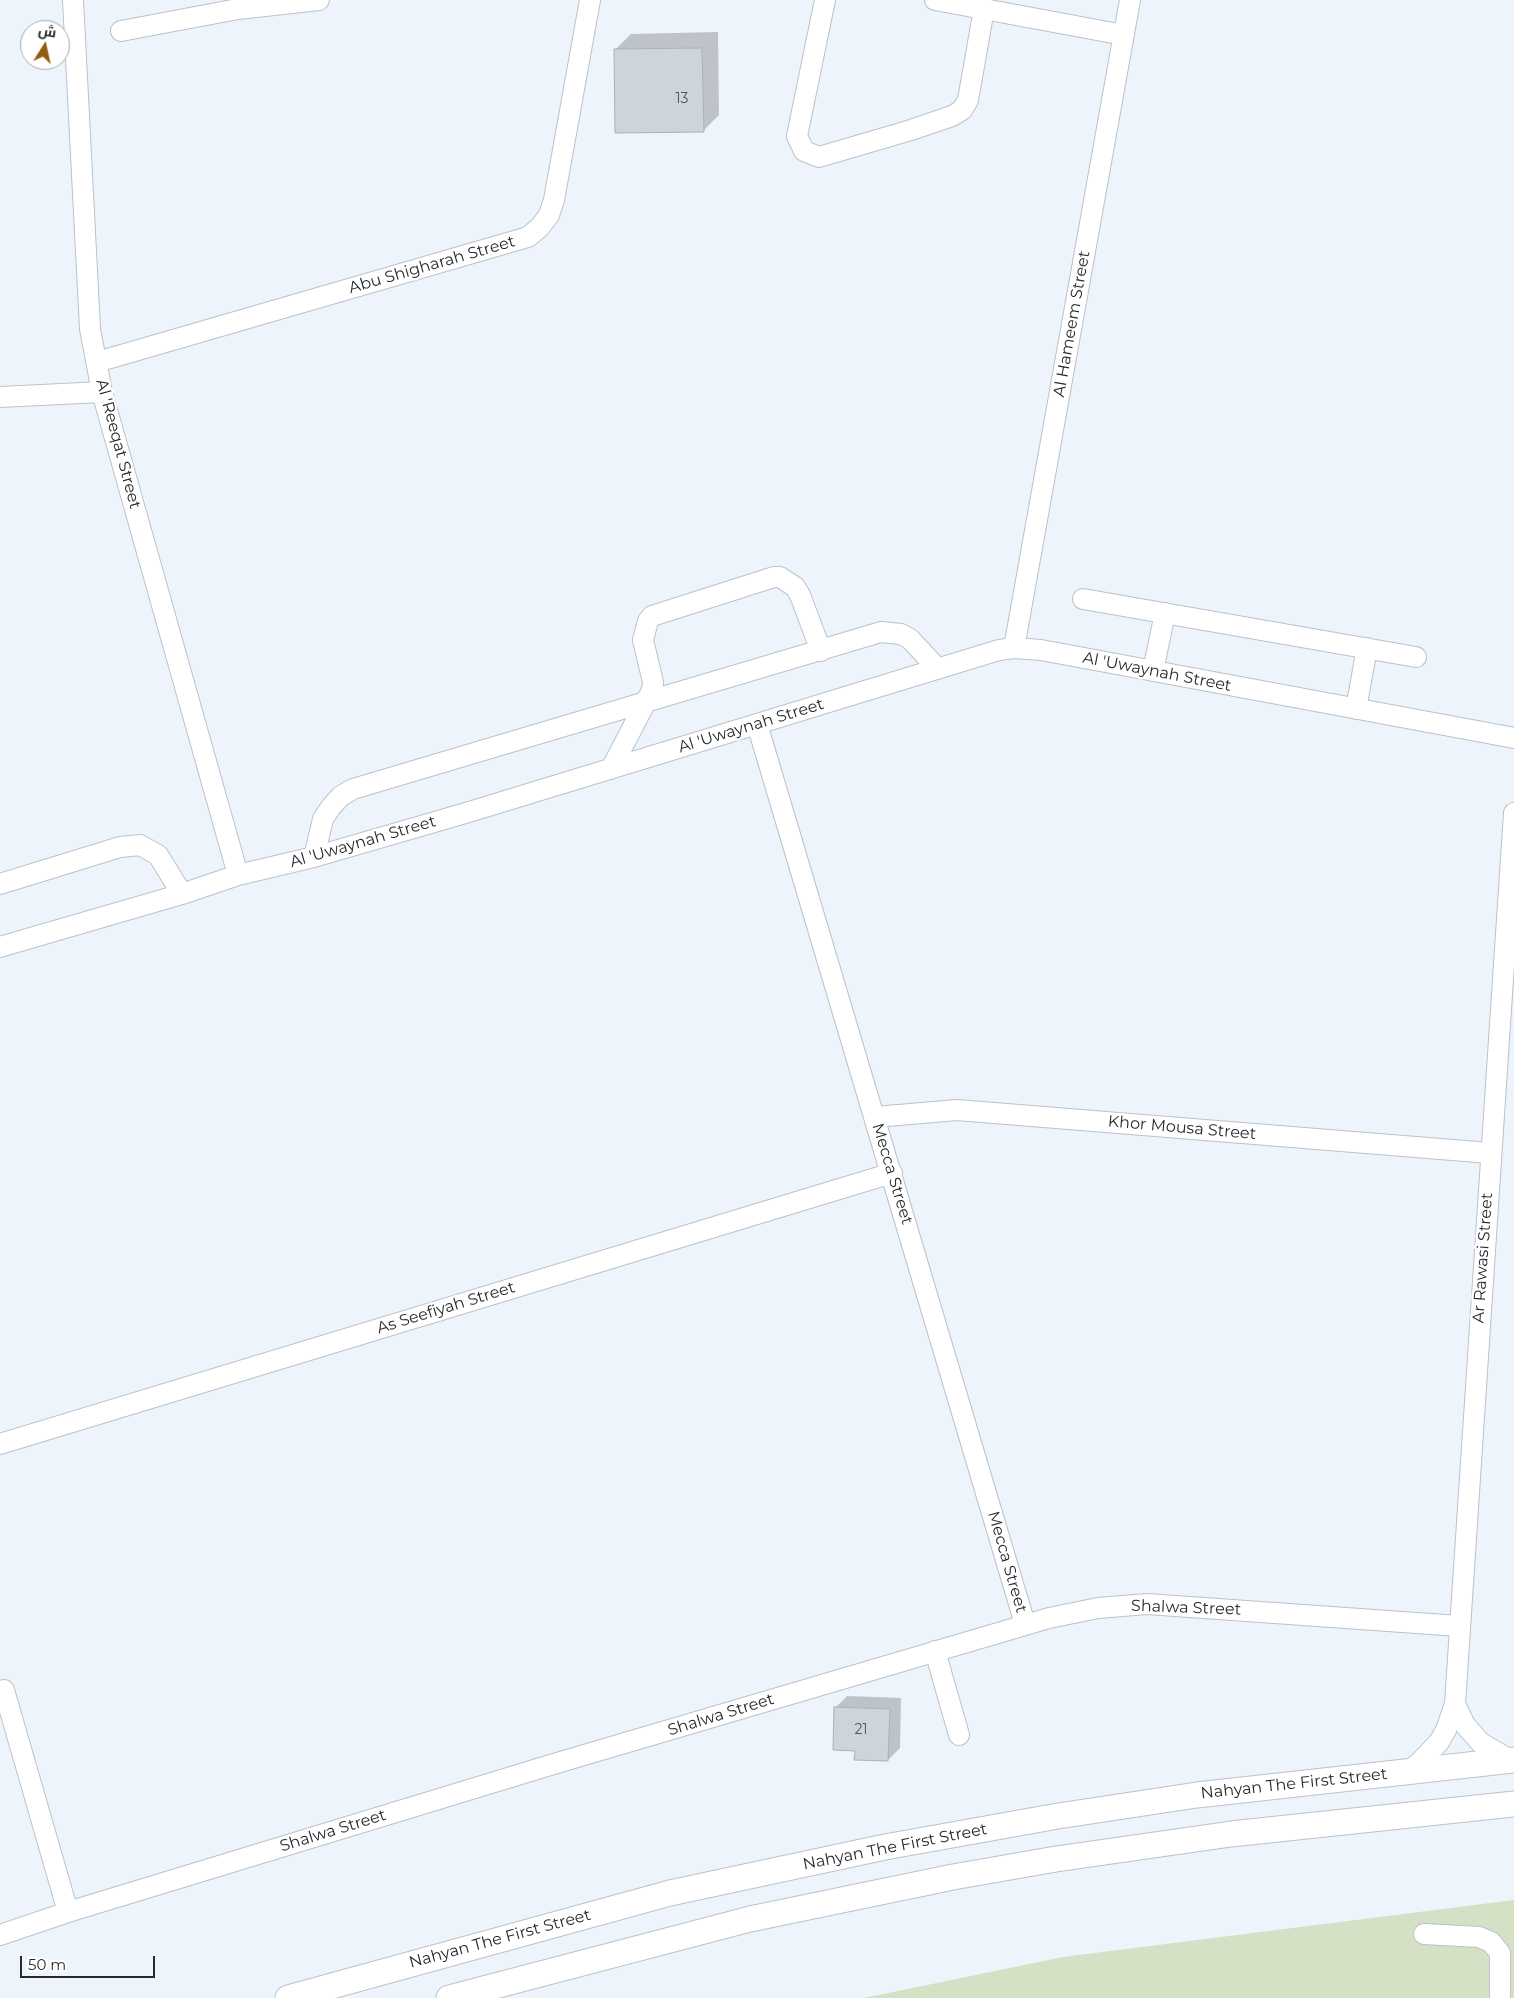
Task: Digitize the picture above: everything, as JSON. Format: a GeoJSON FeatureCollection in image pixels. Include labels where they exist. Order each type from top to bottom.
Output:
{"type":"FeatureCollection","features":[{"type":"Feature","properties":{"kind":"main road","name":"Nahyan The First Street"},"geometry":{"type":"LineString","coordinates":[[288,1998],[670,1893],[885,1847],[1127,1805],[1267,1786],[1513,1761]]}},
{"type":"Feature","properties":{"kind":"main road"},"geometry":{"type":"LineString","coordinates":[[449,1998],[750,1919],[954,1876],[1153,1844],[1417,1813],[1514,1804]]}},
{"type":"Feature","properties":{"kind":"street","name":"Al 'Reeqat Street"},"geometry":{"type":"LineString","coordinates":[[73,0],[90,329],[102,392],[238,875]]}},
{"type":"Feature","properties":{"kind":"street"},"geometry":{"type":"LineString","coordinates":[[121,31],[238,9],[319,0]]}},
{"type":"Feature","properties":{"kind":"street","name":"Abu Shigharah Street"},"geometry":{"type":"LineString","coordinates":[[97,362],[528,237],[540,227],[549,215],[554,200],[590,0]]}},
{"type":"Feature","properties":{"kind":"street"},"geometry":{"type":"LineString","coordinates":[[826,0],[797,136],[804,151],[819,157],[911,130],[962,110],[968,100],[984,9]]}},
{"type":"Feature","properties":{"kind":"street"},"geometry":{"type":"LineString","coordinates":[[935,0],[1124,35]]}},
{"type":"Feature","properties":{"kind":"street","name":"Al Hameem Street"},"geometry":{"type":"LineString","coordinates":[[1014,648],[1130,0]]}},
{"type":"Feature","properties":{"kind":"street"},"geometry":{"type":"LineString","coordinates":[[0,397],[102,392]]}},
{"type":"Feature","properties":{"kind":"street"},"geometry":{"type":"LineString","coordinates":[[611,769],[647,703],[653,682],[643,640],[648,621],[652,616],[774,577],[787,580],[795,587],[821,651]]}},
{"type":"Feature","properties":{"kind":"street"},"geometry":{"type":"LineString","coordinates":[[1083,598],[1416,657]]}},
{"type":"Feature","properties":{"kind":"street"},"geometry":{"type":"LineString","coordinates":[[1154,671],[1165,613]]}},
{"type":"Feature","properties":{"kind":"street"},"geometry":{"type":"LineString","coordinates":[[314,857],[327,813],[341,796],[353,789],[881,632],[891,632],[910,639],[938,669]]}},
{"type":"Feature","properties":{"kind":"street","name":"Al 'Uwaynah Street"},"geometry":{"type":"LineString","coordinates":[[0,947],[182,894],[238,875],[314,857],[611,769],[999,650],[1032,648],[1514,738]]}},
{"type":"Feature","properties":{"kind":"street"},"geometry":{"type":"LineString","coordinates":[[1356,709],[1367,648]]}},
{"type":"Feature","properties":{"kind":"street","name":"Mecca Street"},"geometry":{"type":"LineString","coordinates":[[757,724],[1025,1624]]}},
{"type":"Feature","properties":{"kind":"street","name":"Ar Rawasi Street"},"geometry":{"type":"LineString","coordinates":[[1407,1772],[1419,1763],[1438,1742],[1446,1730],[1455,1704],[1514,813]]}},
{"type":"Feature","properties":{"kind":"street"},"geometry":{"type":"LineString","coordinates":[[0,884],[120,847],[140,845],[150,848],[158,855],[182,894]]}},
{"type":"Feature","properties":{"kind":"street","name":"Khor Mousa Street"},"geometry":{"type":"LineString","coordinates":[[875,1117],[938,1110],[970,1110],[1490,1153]]}},
{"type":"Feature","properties":{"kind":"street","name":"As Seefiyah Street"},"geometry":{"type":"LineString","coordinates":[[0,1444],[892,1173]]}},
{"type":"Feature","properties":{"kind":"street","name":"Shalwa Street"},"geometry":{"type":"LineString","coordinates":[[0,1935],[68,1912],[1025,1624],[1098,1608],[1147,1604],[1459,1626]]}},
{"type":"Feature","properties":{"kind":"street"},"geometry":{"type":"LineString","coordinates":[[935,1651],[959,1735]]}},
{"type":"Feature","properties":{"kind":"street"},"geometry":{"type":"LineString","coordinates":[[4,1690],[68,1912]]}},
{"type":"Feature","properties":{"kind":"street","name":"Ar Rawasi Street"},"geometry":{"type":"LineString","coordinates":[[1455,1704],[1465,1725],[1481,1743],[1513,1761]]}},
{"type":"Feature","properties":{"kind":"street"},"geometry":{"type":"LineString","coordinates":[[1424,1934],[1479,1937],[1491,1942],[1500,1953],[1500,1998]]}},
{"type":"Feature","properties":{"kind":"green space"},"geometry":{"type":"Polygon","coordinates":[[[1514,1900],[1514,1998],[864,1998],[1063,1957],[1514,1900]]]}},
{"type":"Feature","properties":{"kind":"building"},"geometry":{"type":"Polygon","coordinates":[[[702,48],[704,132],[615,133],[614,49],[702,48]]]}},
{"type":"Feature","properties":{"kind":"building"},"geometry":{"type":"Polygon","coordinates":[[[834,1707],[890,1709],[888,1761],[854,1760],[855,1751],[833,1750],[834,1707]]]}}]}
